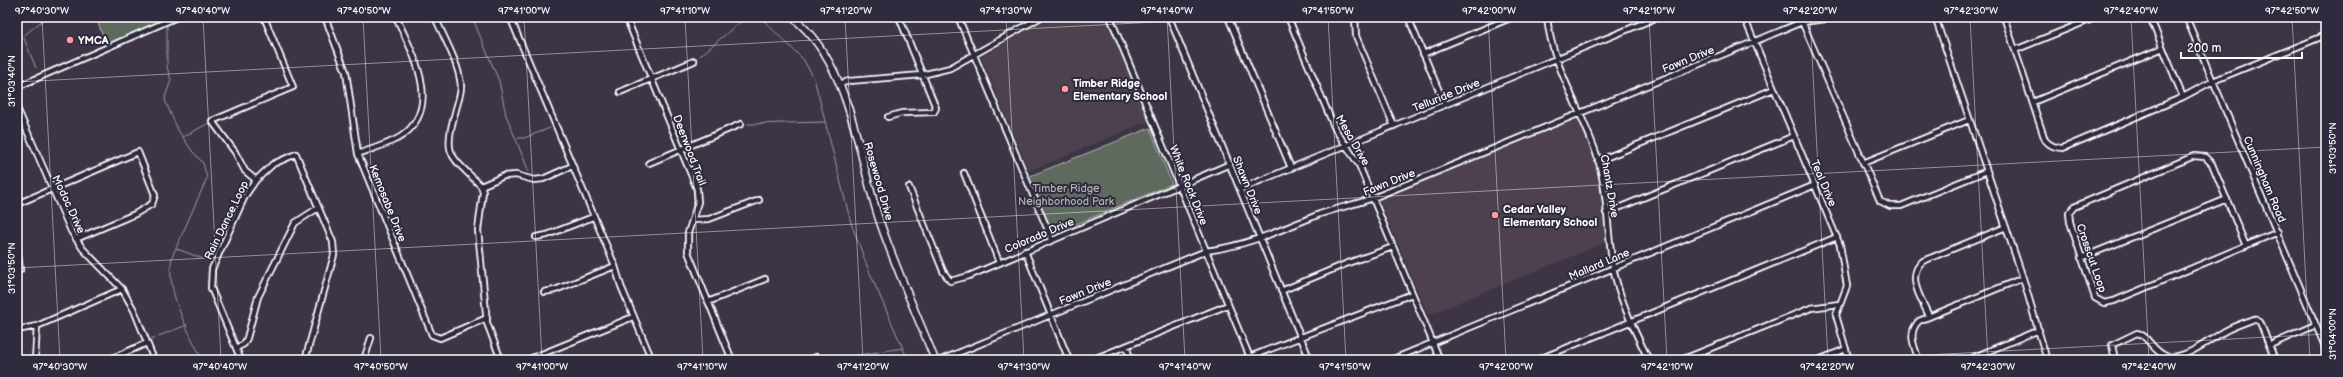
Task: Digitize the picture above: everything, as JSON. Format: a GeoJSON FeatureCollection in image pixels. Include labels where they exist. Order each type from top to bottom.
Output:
{"type":"FeatureCollection","features":[{"type":"Feature","properties":{"kind":"main road","name":"Rosewood Drive"},"geometry":{"type":"LineString","coordinates":[[792,17],[818,43],[827,56],[839,84],[881,224],[935,360]]}},
{"type":"Feature","properties":{"kind":"street"},"geometry":{"type":"LineString","coordinates":[[17,87],[177,17]]}},
{"type":"Feature","properties":{"kind":"street"},"geometry":{"type":"LineString","coordinates":[[256,180],[245,171],[235,152],[212,121],[293,87],[264,17]]}},
{"type":"Feature","properties":{"kind":"street","name":"Kemosabe Drive"},"geometry":{"type":"LineString","coordinates":[[325,17],[346,72],[358,154],[432,335],[440,338],[487,318]]}},
{"type":"Feature","properties":{"kind":"street"},"geometry":{"type":"LineString","coordinates":[[358,154],[403,135],[417,119],[424,101],[423,85],[396,17]]}},
{"type":"Feature","properties":{"kind":"street"},"geometry":{"type":"LineString","coordinates":[[435,17],[458,72],[461,84],[460,95],[448,138],[450,149],[456,162],[481,186],[483,200],[478,230],[488,329],[501,360]]}},
{"type":"Feature","properties":{"kind":"street"},"geometry":{"type":"LineString","coordinates":[[510,17],[593,217],[615,266],[620,286],[652,360]]}},
{"type":"Feature","properties":{"kind":"street","name":"Deerwood Trail"},"geometry":{"type":"LineString","coordinates":[[626,17],[682,149],[697,189],[698,202],[688,233],[688,252],[732,360]]}},
{"type":"Feature","properties":{"kind":"street"},"geometry":{"type":"LineString","coordinates":[[888,116],[902,113],[934,112],[936,108],[898,17]]}},
{"type":"Feature","properties":{"kind":"street"},"geometry":{"type":"LineString","coordinates":[[958,17],[1052,240]]}},
{"type":"Feature","properties":{"kind":"street"},"geometry":{"type":"LineString","coordinates":[[839,84],[849,81],[922,75],[950,68],[975,56],[1034,19],[1041,17]]}},
{"type":"Feature","properties":{"kind":"street","name":"White Rock Drive"},"geometry":{"type":"LineString","coordinates":[[1110,17],[1228,306],[1251,358]]}},
{"type":"Feature","properties":{"kind":"street","name":"Shawn Drive"},"geometry":{"type":"LineString","coordinates":[[1169,17],[1310,360]]}},
{"type":"Feature","properties":{"kind":"street"},"geometry":{"type":"LineString","coordinates":[[1228,17],[1291,168]]}},
{"type":"Feature","properties":{"kind":"street","name":"Mesa Drive"},"geometry":{"type":"LineString","coordinates":[[1288,17],[1335,129],[1359,166],[1440,360]]}},
{"type":"Feature","properties":{"kind":"street"},"geometry":{"type":"LineString","coordinates":[[1355,17],[1356,36],[1394,126]]}},
{"type":"Feature","properties":{"kind":"street"},"geometry":{"type":"LineString","coordinates":[[1408,17],[1444,105]]}},
{"type":"Feature","properties":{"kind":"street"},"geometry":{"type":"LineString","coordinates":[[1423,54],[1513,17]]}},
{"type":"Feature","properties":{"kind":"street","name":"Chantz Drive"},"geometry":{"type":"LineString","coordinates":[[1547,17],[1550,41],[1556,59],[1580,114],[1598,161],[1613,268],[1631,322],[1649,360]]}},
{"type":"Feature","properties":{"kind":"street","name":"Telluride Drive"},"geometry":{"type":"LineString","coordinates":[[1240,189],[1658,17]]}},
{"type":"Feature","properties":{"kind":"street","name":"Teal Drive"},"geometry":{"type":"LineString","coordinates":[[1744,17],[1837,237],[1844,264],[1847,286],[1845,295],[1839,304],[1836,315],[1849,360]]}},
{"type":"Feature","properties":{"kind":"street","name":"Fawn Drive"},"geometry":{"type":"LineString","coordinates":[[941,360],[1206,251],[1234,247],[1260,240],[1321,214],[1373,198],[1755,41],[1801,19],[1842,17]]}},
{"type":"Feature","properties":{"kind":"street"},"geometry":{"type":"LineString","coordinates":[[1935,17],[2023,278],[2048,360]]}},
{"type":"Feature","properties":{"kind":"street"},"geometry":{"type":"LineString","coordinates":[[2004,17],[2045,140],[2049,145],[2058,148],[2064,148],[2183,97],[2213,81],[2326,35]]}},
{"type":"Feature","properties":{"kind":"street"},"geometry":{"type":"LineString","coordinates":[[2015,50],[2097,17]]}},
{"type":"Feature","properties":{"kind":"street"},"geometry":{"type":"LineString","coordinates":[[2150,17],[2183,97]]}},
{"type":"Feature","properties":{"kind":"street","name":"Cunningham Road"},"geometry":{"type":"LineString","coordinates":[[2186,17],[2278,232],[2326,349]]}},
{"type":"Feature","properties":{"kind":"street"},"geometry":{"type":"LineString","coordinates":[[1801,19],[1880,200],[1890,206],[1896,207],[1987,170]]}},
{"type":"Feature","properties":{"kind":"street"},"geometry":{"type":"LineString","coordinates":[[2033,102],[2163,48]]}},
{"type":"Feature","properties":{"kind":"street"},"geometry":{"type":"LineString","coordinates":[[620,92],[694,61]]}},
{"type":"Feature","properties":{"kind":"street"},"geometry":{"type":"LineString","coordinates":[[1598,161],[1774,89]]}},
{"type":"Feature","properties":{"kind":"street","name":"Modoc Drive"},"geometry":{"type":"LineString","coordinates":[[17,108],[52,189],[76,239],[93,260],[122,289],[134,310],[154,360]]}},
{"type":"Feature","properties":{"kind":"street"},"geometry":{"type":"LineString","coordinates":[[1863,163],[1969,120]]}},
{"type":"Feature","properties":{"kind":"street"},"geometry":{"type":"LineString","coordinates":[[649,162],[741,124]]}},
{"type":"Feature","properties":{"kind":"street"},"geometry":{"type":"LineString","coordinates":[[1606,213],[1794,136]]}},
{"type":"Feature","properties":{"kind":"street"},"geometry":{"type":"LineString","coordinates":[[17,204],[138,152],[155,195],[152,204],[135,214],[76,239]]}},
{"type":"Feature","properties":{"kind":"street","name":"Rain Dance Loop"},"geometry":{"type":"LineString","coordinates":[[241,360],[211,288],[212,269],[245,196],[256,180],[273,164],[296,154],[333,242],[334,255],[306,360]]}},
{"type":"Feature","properties":{"kind":"street","name":"Crosscut Loop"},"geometry":{"type":"LineString","coordinates":[[2246,246],[2212,164],[2205,157],[2194,156],[2074,207],[2069,213],[2081,258],[2095,298],[2099,301],[2108,303],[2246,246],[2278,232]]}},
{"type":"Feature","properties":{"kind":"street","name":"Colorado Drive"},"geometry":{"type":"LineString","coordinates":[[909,187],[943,271],[950,281],[968,276],[1230,164]]}},
{"type":"Feature","properties":{"kind":"street"},"geometry":{"type":"LineString","coordinates":[[481,186],[504,176],[516,175],[534,180],[543,179],[572,166]]}},
{"type":"Feature","properties":{"kind":"street"},"geometry":{"type":"LineString","coordinates":[[964,173],[999,262]]}},
{"type":"Feature","properties":{"kind":"street","name":"Mallard Lane"},"geometry":{"type":"LineString","coordinates":[[1391,360],[1815,185]]}},
{"type":"Feature","properties":{"kind":"street"},"geometry":{"type":"LineString","coordinates":[[2081,258],[2227,199]]}},
{"type":"Feature","properties":{"kind":"street"},"geometry":{"type":"LineString","coordinates":[[693,220],[710,219],[759,200]]}},
{"type":"Feature","properties":{"kind":"street"},"geometry":{"type":"LineString","coordinates":[[236,348],[244,344],[247,338],[258,298],[295,223],[301,217],[318,208]]}},
{"type":"Feature","properties":{"kind":"street"},"geometry":{"type":"LineString","coordinates":[[536,236],[547,235],[593,217]]}},
{"type":"Feature","properties":{"kind":"street"},"geometry":{"type":"LineString","coordinates":[[1930,316],[1916,285],[1915,270],[1918,265],[1923,261],[2006,227]]}},
{"type":"Feature","properties":{"kind":"street"},"geometry":{"type":"LineString","coordinates":[[1537,360],[1837,237]]}},
{"type":"Feature","properties":{"kind":"street"},"geometry":{"type":"LineString","coordinates":[[17,247],[19,270]]}},
{"type":"Feature","properties":{"kind":"street"},"geometry":{"type":"LineString","coordinates":[[1281,291],[1348,263],[1393,247]]}},
{"type":"Feature","properties":{"kind":"street"},"geometry":{"type":"LineString","coordinates":[[1025,251],[1070,360]]}},
{"type":"Feature","properties":{"kind":"street"},"geometry":{"type":"LineString","coordinates":[[544,292],[555,290],[615,266]]}},
{"type":"Feature","properties":{"kind":"street"},"geometry":{"type":"LineString","coordinates":[[1919,360],[1913,344],[1912,330],[1919,321],[2023,278]]}},
{"type":"Feature","properties":{"kind":"street"},"geometry":{"type":"LineString","coordinates":[[708,302],[765,279]]}},
{"type":"Feature","properties":{"kind":"street"},"geometry":{"type":"LineString","coordinates":[[17,330],[37,326],[122,289]]}},
{"type":"Feature","properties":{"kind":"street"},"geometry":{"type":"LineString","coordinates":[[1242,360],[1251,358],[1412,294]]}},
{"type":"Feature","properties":{"kind":"street"},"geometry":{"type":"LineString","coordinates":[[1681,360],[1811,308],[1839,304]]}},
{"type":"Feature","properties":{"kind":"street"},"geometry":{"type":"LineString","coordinates":[[1091,360],[1228,306]]}},
{"type":"Feature","properties":{"kind":"street"},"geometry":{"type":"LineString","coordinates":[[527,360],[633,317]]}},
{"type":"Feature","properties":{"kind":"street"},"geometry":{"type":"LineString","coordinates":[[2115,360],[2111,349],[2114,343],[2138,333],[2145,336],[2156,352],[2174,357],[2195,349],[2226,330],[2254,319],[2260,322],[2275,360]]}},
{"type":"Feature","properties":{"kind":"street"},"geometry":{"type":"LineString","coordinates":[[2270,345],[2316,325]]}},
{"type":"Feature","properties":{"kind":"street"},"geometry":{"type":"LineString","coordinates":[[35,360],[37,326]]}},
{"type":"Feature","properties":{"kind":"street"},"geometry":{"type":"LineString","coordinates":[[1967,360],[2039,330]]}},
{"type":"Feature","properties":{"kind":"street"},"geometry":{"type":"LineString","coordinates":[[364,360],[371,338]]}},
{"type":"Feature","properties":{"kind":"street"},"geometry":{"type":"LineString","coordinates":[[108,360],[147,343]]}},
{"type":"Feature","properties":{"kind":"street"},"geometry":{"type":"LineString","coordinates":[[1126,346],[1131,360]]}},
{"type":"Feature","properties":{"kind":"street"},"geometry":{"type":"LineString","coordinates":[[1818,360],[1846,349]]}},
{"type":"Feature","properties":{"kind":"street"},"geometry":{"type":"LineString","coordinates":[[810,360],[816,357]]}},
{"type":"Feature","properties":{"kind":"shaded area","name":"Timber Ridge Elementary School"},"geometry":{"type":"Polygon","coordinates":[[[1050,17],[1107,17],[1149,121],[1029,171],[981,57],[1050,17]]]}},
{"type":"Feature","properties":{"kind":"shaded area","name":"Cedar Valley Elementary School"},"geometry":{"type":"Polygon","coordinates":[[[1579,117],[1597,169],[1607,242],[1428,315],[1379,199],[1579,117]]]}},
{"type":"Feature","properties":{"kind":"green space"},"geometry":{"type":"Polygon","coordinates":[[[96,17],[178,17],[107,48],[96,17]]]}},
{"type":"Feature","properties":{"kind":"green space","name":"Timber Ridge Neighborhood Park"},"geometry":{"type":"Polygon","coordinates":[[[1150,128],[1172,184],[1050,235],[1025,178],[1150,128]]]}},
{"type":"Feature","properties":{"kind":"waterway"},"geometry":{"type":"LineString","coordinates":[[36,68],[23,36],[47,17]]}},
{"type":"Feature","properties":{"kind":"waterway"},"geometry":{"type":"LineString","coordinates":[[472,17],[499,81],[506,115],[529,172]]}},
{"type":"Feature","properties":{"kind":"waterway"},"geometry":{"type":"LineString","coordinates":[[700,56],[746,17]]}},
{"type":"Feature","properties":{"kind":"waterway"},"geometry":{"type":"LineString","coordinates":[[760,17],[803,59],[814,78],[851,223],[869,271],[908,360]]}},
{"type":"Feature","properties":{"kind":"waterway"},"geometry":{"type":"LineString","coordinates":[[167,24],[167,67],[171,80],[165,97],[166,103],[178,130],[192,151],[203,163],[207,178],[172,257],[171,270],[172,284],[179,310],[202,360]]}},
{"type":"Feature","properties":{"kind":"waterway"},"geometry":{"type":"LineString","coordinates":[[748,124],[825,122]]}},
{"type":"Feature","properties":{"kind":"waterway"},"geometry":{"type":"LineString","coordinates":[[183,137],[207,124]]}},
{"type":"Feature","properties":{"kind":"waterway"},"geometry":{"type":"LineString","coordinates":[[517,138],[524,138],[550,128]]}},
{"type":"Feature","properties":{"kind":"waterway"},"geometry":{"type":"LineString","coordinates":[[177,249],[212,262]]}},
{"type":"Feature","properties":{"kind":"waterway"},"geometry":{"type":"LineString","coordinates":[[151,339],[187,325]]}},
{"type":"Feature","properties":{"kind":"waterway"},"geometry":{"type":"LineString","coordinates":[[827,360],[903,348]]}},
{"type":"Feature","properties":{"kind":"place","name":"YMCA"},"geometry":{"type":"Point","coordinates":[70,40]}},
{"type":"Feature","properties":{"kind":"place","name":"Timber Ridge Elementary School"},"geometry":{"type":"Point","coordinates":[1065,89]}},
{"type":"Feature","properties":{"kind":"place","name":"Cedar Valley Elementary School"},"geometry":{"type":"Point","coordinates":[1495,215]}}]}
